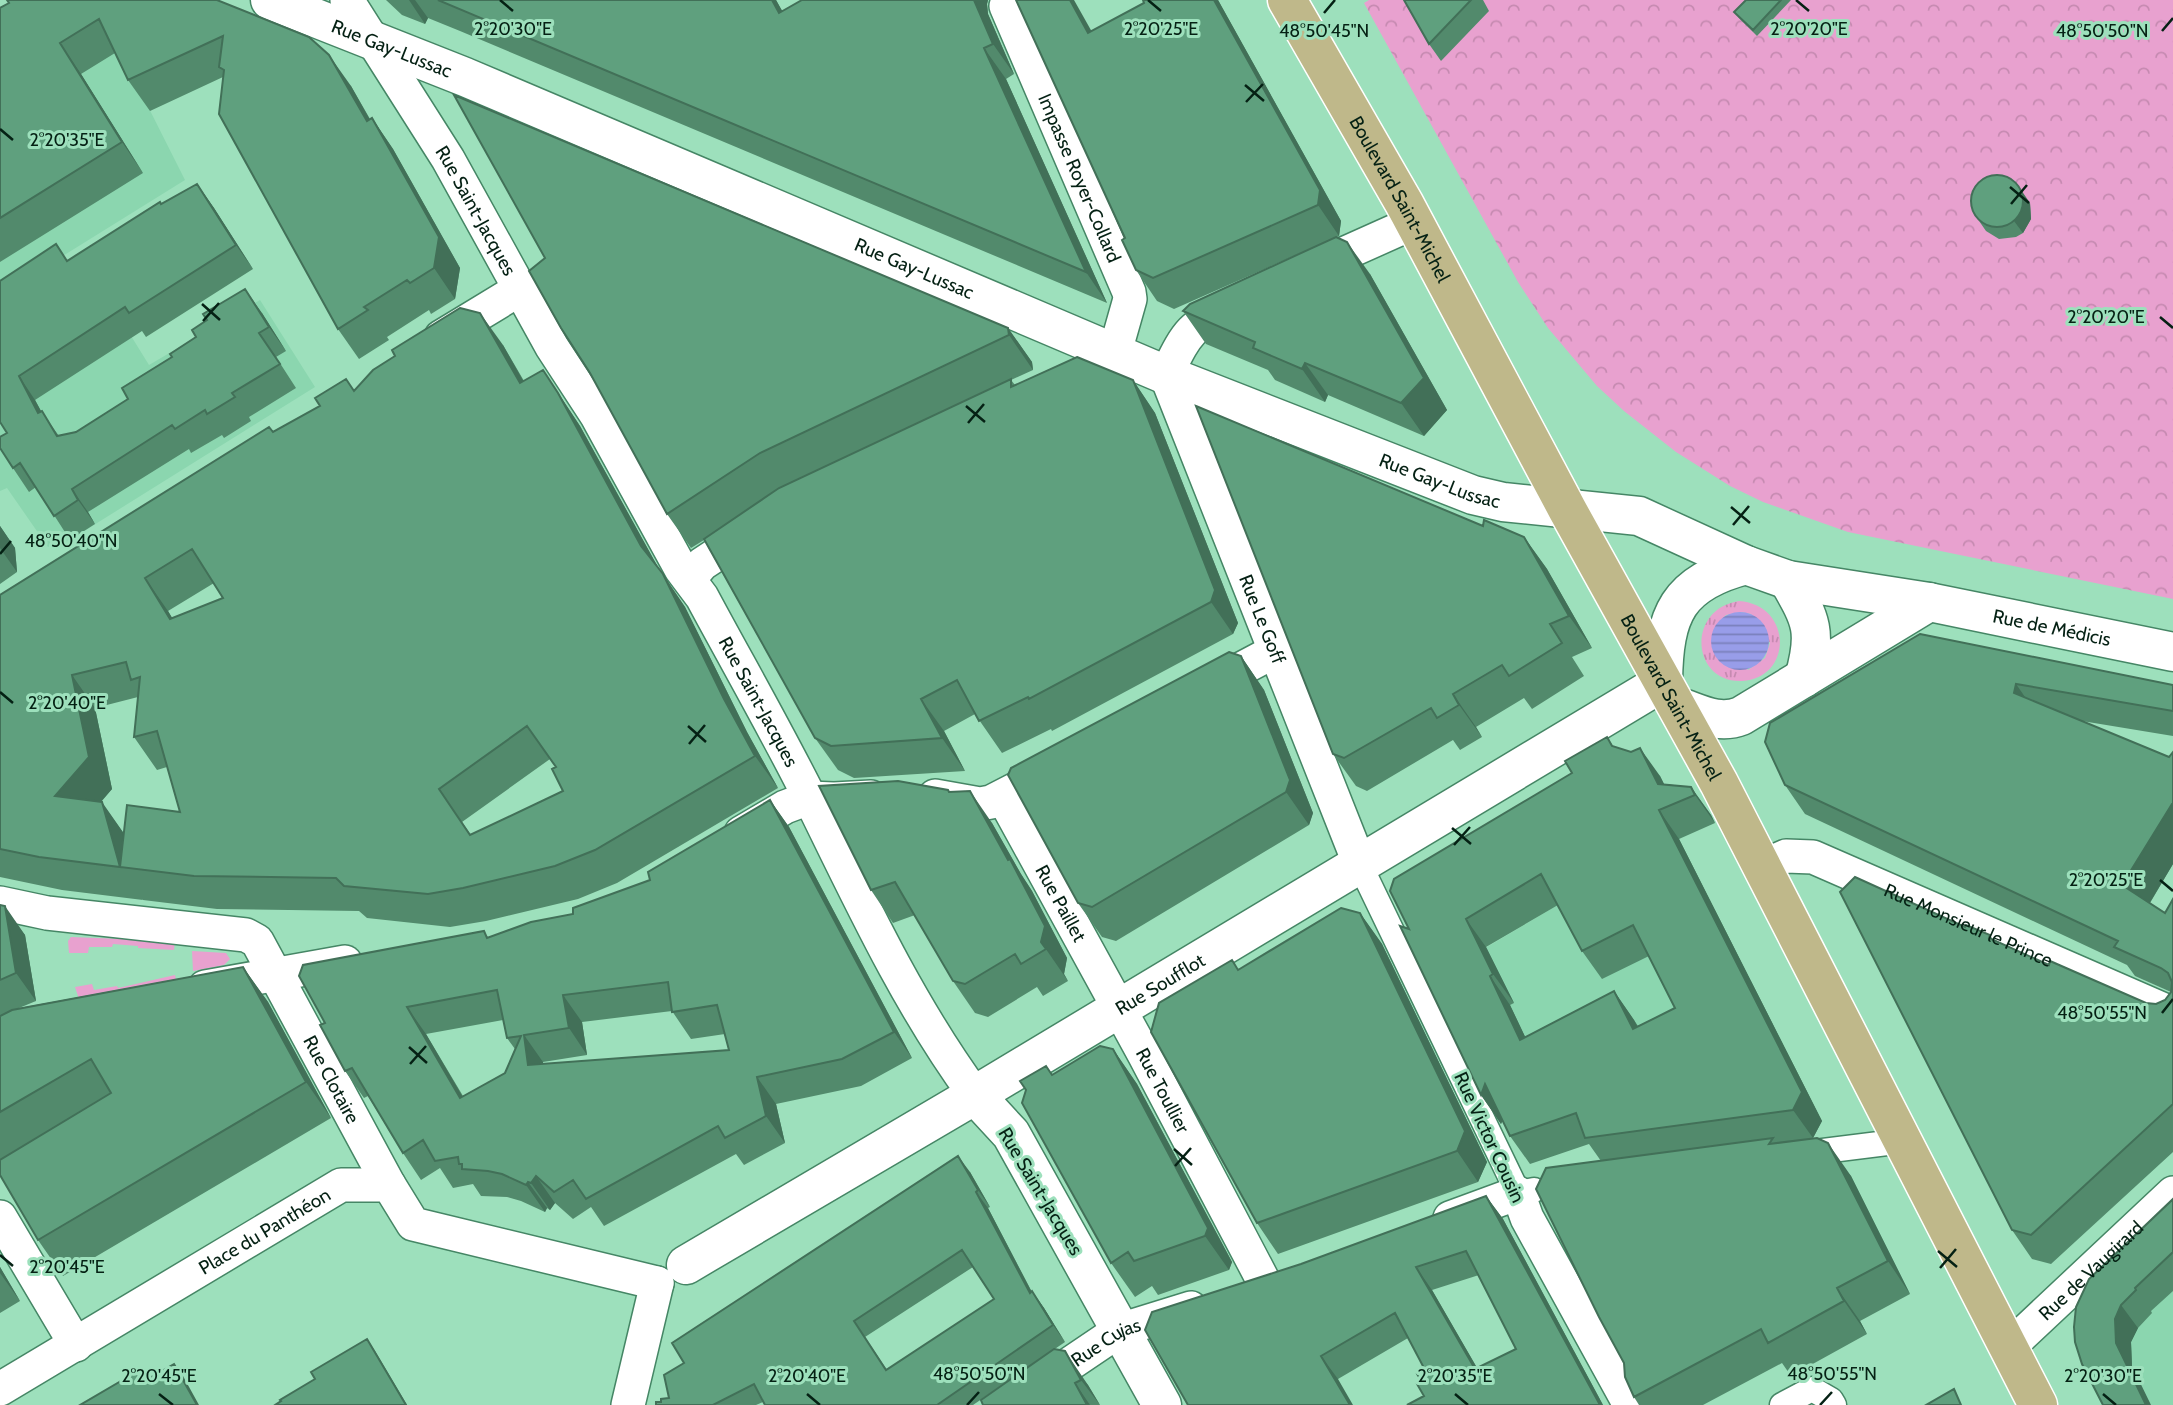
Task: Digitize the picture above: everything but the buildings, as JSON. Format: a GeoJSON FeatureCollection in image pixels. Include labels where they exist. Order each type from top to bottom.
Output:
{"type":"FeatureCollection","features":[{"type":"Feature","properties":{"kind":"main road","name":"Boulevard Saint-Michel"},"geometry":{"type":"LineString","coordinates":[[1287,0],[1415,222],[1567,509],[1719,783],[2038,1405]]}},
{"type":"Feature","properties":{"kind":"street","name":"Rue Gay-Lussac"},"geometry":{"type":"LineString","coordinates":[[270,0],[466,77],[1166,374],[1473,495],[1503,502],[1639,516],[1746,565]]}},
{"type":"Feature","properties":{"kind":"street","name":"Rue Saint-Jacques"},"geometry":{"type":"LineString","coordinates":[[347,0],[447,159],[552,346],[597,416],[681,569],[690,578],[809,798],[863,909],[949,1059],[975,1095],[1011,1134],[1162,1405]]}},
{"type":"Feature","properties":{"kind":"street","name":"Impasse Royer-Collard"},"geometry":{"type":"LineString","coordinates":[[1006,6],[1129,292],[1130,299],[1115,352]]}},
{"type":"Feature","properties":{"kind":"street"},"geometry":{"type":"LineString","coordinates":[[1166,374],[1185,337],[1203,320],[1415,222]]}},
{"type":"Feature","properties":{"kind":"street"},"geometry":{"type":"LineString","coordinates":[[418,352],[520,289]]}},
{"type":"Feature","properties":{"kind":"street"},"geometry":{"type":"LineString","coordinates":[[1061,378],[1115,352]]}},
{"type":"Feature","properties":{"kind":"street","name":"Rue Le Goff"},"geometry":{"type":"LineString","coordinates":[[1166,374],[1360,865]]}},
{"type":"Feature","properties":{"kind":"street"},"geometry":{"type":"LineString","coordinates":[[690,578],[702,564],[782,511]]}},
{"type":"Feature","properties":{"kind":"street"},"geometry":{"type":"LineString","coordinates":[[1804,678],[1812,639],[1810,621],[1788,580],[1746,565],[1717,573],[1698,585],[1683,600],[1668,626],[1665,640],[1670,694],[1719,720],[1731,720],[1804,678],[1929,602]]}},
{"type":"Feature","properties":{"kind":"street","name":"Rue de Médicis"},"geometry":{"type":"LineString","coordinates":[[1788,580],[1929,602],[2173,652]]}},
{"type":"Feature","properties":{"kind":"street"},"geometry":{"type":"LineString","coordinates":[[1182,701],[1275,651]]}},
{"type":"Feature","properties":{"kind":"street","name":"Rue Soufflot"},"geometry":{"type":"LineString","coordinates":[[672,1274],[1360,865],[1670,694]]}},
{"type":"Feature","properties":{"kind":"street"},"geometry":{"type":"LineString","coordinates":[[717,847],[785,807],[809,798],[834,799],[917,793],[980,804],[1003,797],[1087,752]]}},
{"type":"Feature","properties":{"kind":"street","name":"Rue Paillet"},"geometry":{"type":"LineString","coordinates":[[1003,797],[1118,1008]]}},
{"type":"Feature","properties":{"kind":"street","name":"Rue Monsieur le Prince"},"geometry":{"type":"LineString","coordinates":[[1761,867],[1786,856],[1813,857],[2173,1014]]}},
{"type":"Feature","properties":{"kind":"street","name":"Rue Victor Cousin"},"geometry":{"type":"LineString","coordinates":[[1360,865],[1518,1193],[1527,1219],[1630,1405]]}},
{"type":"Feature","properties":{"kind":"street","name":"Rue Clotaire"},"geometry":{"type":"LineString","coordinates":[[0,903],[47,913],[246,935],[257,941],[389,1185]]}},
{"type":"Feature","properties":{"kind":"street"},"geometry":{"type":"LineString","coordinates":[[178,992],[275,973],[369,959]]}},
{"type":"Feature","properties":{"kind":"street","name":"Rue Toullier"},"geometry":{"type":"LineString","coordinates":[[1118,1008],[1254,1288]]}},
{"type":"Feature","properties":{"kind":"street"},"geometry":{"type":"LineString","coordinates":[[1781,1156],[1903,1141]]}},
{"type":"Feature","properties":{"kind":"street","name":"Place du Panthéon"},"geometry":{"type":"LineString","coordinates":[[0,1390],[341,1185],[389,1185]]}},
{"type":"Feature","properties":{"kind":"street"},"geometry":{"type":"LineString","coordinates":[[389,1185],[413,1224],[672,1274],[628,1405]]}},
{"type":"Feature","properties":{"kind":"street"},"geometry":{"type":"LineString","coordinates":[[1428,1226],[1518,1193],[1555,1187]]}},
{"type":"Feature","properties":{"kind":"street","name":"Rue de Vaugirard"},"geometry":{"type":"LineString","coordinates":[[2009,1348],[2173,1193]]}},
{"type":"Feature","properties":{"kind":"street"},"geometry":{"type":"LineString","coordinates":[[0,1217],[76,1345]]}},
{"type":"Feature","properties":{"kind":"street","name":"Rue Cujas"},"geometry":{"type":"LineString","coordinates":[[1009,1405],[1120,1330],[1254,1288]]}},
{"type":"Feature","properties":{"kind":"street"},"geometry":{"type":"LineString","coordinates":[[1782,1405],[1812,1389],[1834,1405]]}},
{"type":"Feature","properties":{"kind":"shaded area"},"geometry":{"type":"Polygon","coordinates":[[[0,25],[121,53],[185,180],[0,295],[0,25]]]}},
{"type":"Feature","properties":{"kind":"shaded area"},"geometry":{"type":"Polygon","coordinates":[[[81,255],[149,365],[260,300],[315,387],[65,543],[59,541],[48,547],[7,488],[0,491],[0,305],[81,255]]]}},
{"type":"Feature","properties":{"kind":"shaded area"},"geometry":{"type":"Polygon","coordinates":[[[1612,873],[1724,1094],[1585,1101],[1438,976],[1612,873]]]}},
{"type":"Feature","properties":{"kind":"shaded area"},"geometry":{"type":"Polygon","coordinates":[[[2173,1237],[2173,1405],[2107,1405],[2126,1281],[2173,1237]]]}},
{"type":"Feature","properties":{"kind":"green space"},"geometry":{"type":"Polygon","coordinates":[[[1369,0],[2173,0],[2173,599],[1848,532],[1763,502],[1730,486],[1676,452],[1597,386],[1548,328],[1518,282],[1364,3],[1369,0]]]}},
{"type":"Feature","properties":{"kind":"green space"},"geometry":{"type":"Polygon","coordinates":[[[1739,601],[1757,605],[1769,615],[1777,627],[1780,641],[1778,655],[1771,668],[1759,677],[1742,681],[1725,678],[1713,670],[1705,659],[1703,630],[1710,617],[1722,607],[1739,601]],[[1741,612],[1726,615],[1715,627],[1748,670],[1765,658],[1770,643],[1751,614],[1741,612]]]}},
{"type":"Feature","properties":{"kind":"green space"},"geometry":{"type":"Polygon","coordinates":[[[71,937],[175,941],[174,950],[113,944],[112,947],[89,947],[88,953],[69,953],[68,941],[71,937]]]}},
{"type":"Feature","properties":{"kind":"green space"},"geometry":{"type":"Polygon","coordinates":[[[192,951],[226,953],[230,959],[224,965],[193,971],[192,951]]]}},
{"type":"Feature","properties":{"kind":"green space"},"geometry":{"type":"Polygon","coordinates":[[[175,975],[177,984],[79,999],[75,987],[92,984],[94,990],[118,988],[175,975]]]}},
{"type":"Feature","properties":{"kind":"water"},"geometry":{"type":"Polygon","coordinates":[[[1734,612],[1746,612],[1761,620],[1769,635],[1769,647],[1761,662],[1746,670],[1734,670],[1719,662],[1711,647],[1711,635],[1719,620],[1734,612]]]}}]}
